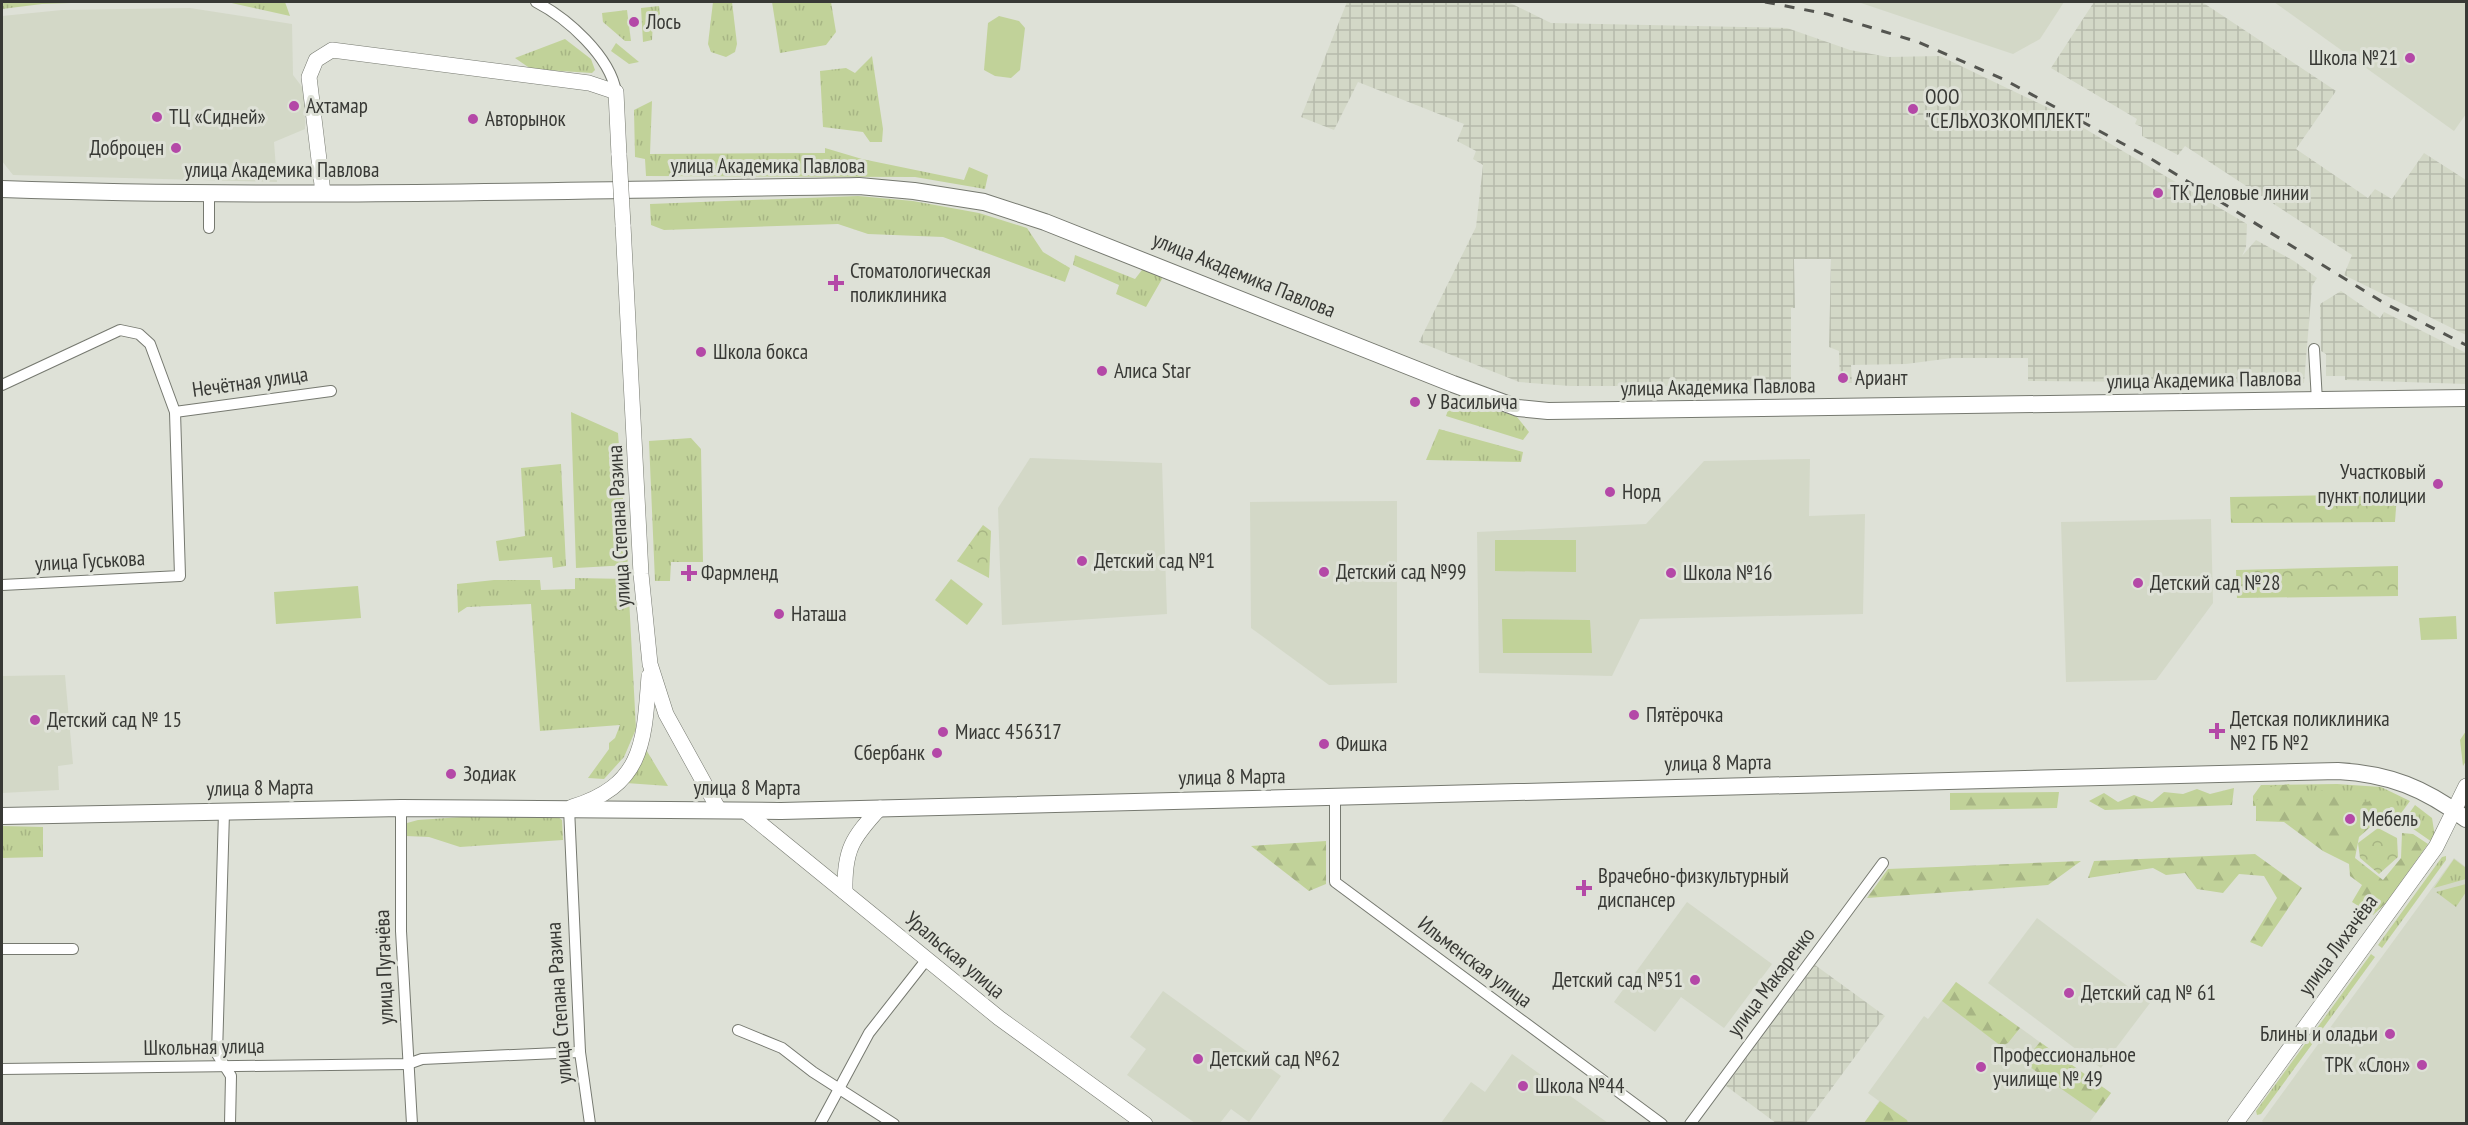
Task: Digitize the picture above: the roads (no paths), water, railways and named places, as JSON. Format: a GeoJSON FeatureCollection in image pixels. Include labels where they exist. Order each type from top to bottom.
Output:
{"type":"FeatureCollection","features":[{"type":"Feature","properties":{"kind":"main road"},"geometry":{"type":"LineString","coordinates":[[323,193],[309,77],[316,60],[332,50],[589,83],[616,92]]}},
{"type":"Feature","properties":{"kind":"main road","name":"улица Степана Разина"},"geometry":{"type":"LineString","coordinates":[[616,92],[641,574],[650,664],[666,714],[719,810]]}},
{"type":"Feature","properties":{"kind":"main road","name":"улица Академика Павлова"},"geometry":{"type":"LineString","coordinates":[[2,189],[323,193],[859,186],[914,191],[984,202],[1045,222],[1518,408],[1605,411],[2466,398]]}},
{"type":"Feature","properties":{"kind":"main road"},"geometry":{"type":"LineString","coordinates":[[569,808],[596,799],[616,786],[634,761],[645,735],[650,664]]}},
{"type":"Feature","properties":{"kind":"main road","name":"улица 8 Марта"},"geometry":{"type":"LineString","coordinates":[[2,816],[400,808],[745,811],[2338,771],[2361,772],[2401,781],[2421,790],[2461,815]]}},
{"type":"Feature","properties":{"kind":"main road","name":"улица Лихачёва"},"geometry":{"type":"LineString","coordinates":[[2235,1123],[2461,815],[2466,786]]}},
{"type":"Feature","properties":{"kind":"main road"},"geometry":{"type":"LineString","coordinates":[[845,892],[849,845],[880,808]]}},
{"type":"Feature","properties":{"kind":"main road","name":"Уральская улица"},"geometry":{"type":"LineString","coordinates":[[745,811],[999,1018],[1145,1124]]}},
{"type":"Feature","properties":{"kind":"street"},"geometry":{"type":"LineString","coordinates":[[536,2],[593,48],[609,69],[616,92]]}},
{"type":"Feature","properties":{"kind":"street"},"geometry":{"type":"LineString","coordinates":[[209,193],[209,228]]}},
{"type":"Feature","properties":{"kind":"street"},"geometry":{"type":"LineString","coordinates":[[2,385],[120,330],[140,334],[150,344],[175,412]]}},
{"type":"Feature","properties":{"kind":"street"},"geometry":{"type":"LineString","coordinates":[[2314,349],[2317,401]]}},
{"type":"Feature","properties":{"kind":"street","name":"Нечётная улица"},"geometry":{"type":"LineString","coordinates":[[175,412],[331,391]]}},
{"type":"Feature","properties":{"kind":"street","name":"улица Гуськова"},"geometry":{"type":"LineString","coordinates":[[2,585],[180,576],[175,412]]}},
{"type":"Feature","properties":{"kind":"street","name":"Ильменская улица"},"geometry":{"type":"LineString","coordinates":[[1335,797],[1335,882],[1662,1124]]}},
{"type":"Feature","properties":{"kind":"street","name":"улица Пугачёва"},"geometry":{"type":"LineString","coordinates":[[400,808],[401,931],[411,1124]]}},
{"type":"Feature","properties":{"kind":"street","name":"улица Степана Разина"},"geometry":{"type":"LineString","coordinates":[[569,808],[580,1052],[590,1124]]}},
{"type":"Feature","properties":{"kind":"street"},"geometry":{"type":"LineString","coordinates":[[224,812],[217,1053],[231,1076],[230,1124]]}},
{"type":"Feature","properties":{"kind":"street","name":"улица Макаренко"},"geometry":{"type":"LineString","coordinates":[[1690,1124],[1883,863]]}},
{"type":"Feature","properties":{"kind":"street"},"geometry":{"type":"LineString","coordinates":[[2,949],[74,949]]}},
{"type":"Feature","properties":{"kind":"street"},"geometry":{"type":"LineString","coordinates":[[820,1124],[869,1033],[927,959]]}},
{"type":"Feature","properties":{"kind":"street"},"geometry":{"type":"LineString","coordinates":[[738,1030],[782,1048],[894,1124]]}},
{"type":"Feature","properties":{"kind":"street","name":"Школьная улица"},"geometry":{"type":"LineString","coordinates":[[2,1069],[408,1064],[422,1059],[580,1052]]}},
{"type":"Feature","properties":{"kind":"railway"},"geometry":{"type":"LineString","coordinates":[[1765,2],[1827,14],[1918,42],[2003,79],[2153,160],[2384,303],[2466,345]]}},
{"type":"Feature","properties":{"kind":"place","name":"Лось"},"geometry":{"type":"Point","coordinates":[634,22]}},
{"type":"Feature","properties":{"kind":"place","name":"Школа №21"},"geometry":{"type":"Point","coordinates":[2410,58]}},
{"type":"Feature","properties":{"kind":"place","name":"Ахтамар"},"geometry":{"type":"Point","coordinates":[294,106]}},
{"type":"Feature","properties":{"kind":"place","name":"ООО \"СЕЛЬХОЗКОМПЛЕКТ\""},"geometry":{"type":"Point","coordinates":[1913,109]}},
{"type":"Feature","properties":{"kind":"place","name":"ТЦ «Сидней»"},"geometry":{"type":"Point","coordinates":[157,117]}},
{"type":"Feature","properties":{"kind":"place","name":"Авторынок"},"geometry":{"type":"Point","coordinates":[473,119]}},
{"type":"Feature","properties":{"kind":"place","name":"Доброцен"},"geometry":{"type":"Point","coordinates":[176,148]}},
{"type":"Feature","properties":{"kind":"place","name":"ТК Деловые линии"},"geometry":{"type":"Point","coordinates":[2158,193]}},
{"type":"Feature","properties":{"kind":"place","name":"Стоматологическая поликлиника"},"geometry":{"type":"Point","coordinates":[836,283]}},
{"type":"Feature","properties":{"kind":"place","name":"Школа бокса"},"geometry":{"type":"Point","coordinates":[701,352]}},
{"type":"Feature","properties":{"kind":"place","name":"Алиса Star"},"geometry":{"type":"Point","coordinates":[1102,371]}},
{"type":"Feature","properties":{"kind":"place","name":"Ариант"},"geometry":{"type":"Point","coordinates":[1843,378]}},
{"type":"Feature","properties":{"kind":"place","name":"У Васильича"},"geometry":{"type":"Point","coordinates":[1415,402]}},
{"type":"Feature","properties":{"kind":"place","name":"Участковый пункт полиции"},"geometry":{"type":"Point","coordinates":[2438,484]}},
{"type":"Feature","properties":{"kind":"place","name":"Норд"},"geometry":{"type":"Point","coordinates":[1610,492]}},
{"type":"Feature","properties":{"kind":"place","name":"Детский сад №1"},"geometry":{"type":"Point","coordinates":[1082,561]}},
{"type":"Feature","properties":{"kind":"place","name":"Детский сад №99"},"geometry":{"type":"Point","coordinates":[1324,572]}},
{"type":"Feature","properties":{"kind":"place","name":"Фармленд"},"geometry":{"type":"Point","coordinates":[689,573]}},
{"type":"Feature","properties":{"kind":"place","name":"Школа №16"},"geometry":{"type":"Point","coordinates":[1671,573]}},
{"type":"Feature","properties":{"kind":"place","name":"Детский сад №28"},"geometry":{"type":"Point","coordinates":[2138,583]}},
{"type":"Feature","properties":{"kind":"place","name":"Наташа"},"geometry":{"type":"Point","coordinates":[779,614]}},
{"type":"Feature","properties":{"kind":"place","name":"Пятёрочка"},"geometry":{"type":"Point","coordinates":[1634,715]}},
{"type":"Feature","properties":{"kind":"place","name":"Детский сад № 15"},"geometry":{"type":"Point","coordinates":[35,720]}},
{"type":"Feature","properties":{"kind":"place","name":"Детская поликлиника №2 ГБ №2"},"geometry":{"type":"Point","coordinates":[2217,731]}},
{"type":"Feature","properties":{"kind":"place","name":"Миасс 456317"},"geometry":{"type":"Point","coordinates":[943,732]}},
{"type":"Feature","properties":{"kind":"place","name":"Фишка"},"geometry":{"type":"Point","coordinates":[1324,744]}},
{"type":"Feature","properties":{"kind":"place","name":"Сбербанк"},"geometry":{"type":"Point","coordinates":[937,753]}},
{"type":"Feature","properties":{"kind":"place","name":"Зодиак"},"geometry":{"type":"Point","coordinates":[451,774]}},
{"type":"Feature","properties":{"kind":"place","name":"Мебель"},"geometry":{"type":"Point","coordinates":[2350,819]}},
{"type":"Feature","properties":{"kind":"place","name":"Врачебно-физкультурный диспансер"},"geometry":{"type":"Point","coordinates":[1584,888]}},
{"type":"Feature","properties":{"kind":"place","name":"Детский сад №51"},"geometry":{"type":"Point","coordinates":[1695,980]}},
{"type":"Feature","properties":{"kind":"place","name":"Детский сад № 61"},"geometry":{"type":"Point","coordinates":[2069,993]}},
{"type":"Feature","properties":{"kind":"place","name":"Блины и оладьи"},"geometry":{"type":"Point","coordinates":[2390,1034]}},
{"type":"Feature","properties":{"kind":"place","name":"Детский сад №62"},"geometry":{"type":"Point","coordinates":[1198,1059]}},
{"type":"Feature","properties":{"kind":"place","name":"ТРК «Слон»"},"geometry":{"type":"Point","coordinates":[2422,1065]}},
{"type":"Feature","properties":{"kind":"place","name":"Профессиональное училище № 49"},"geometry":{"type":"Point","coordinates":[1981,1067]}},
{"type":"Feature","properties":{"kind":"place","name":"Школа №44"},"geometry":{"type":"Point","coordinates":[1523,1086]}}]}
